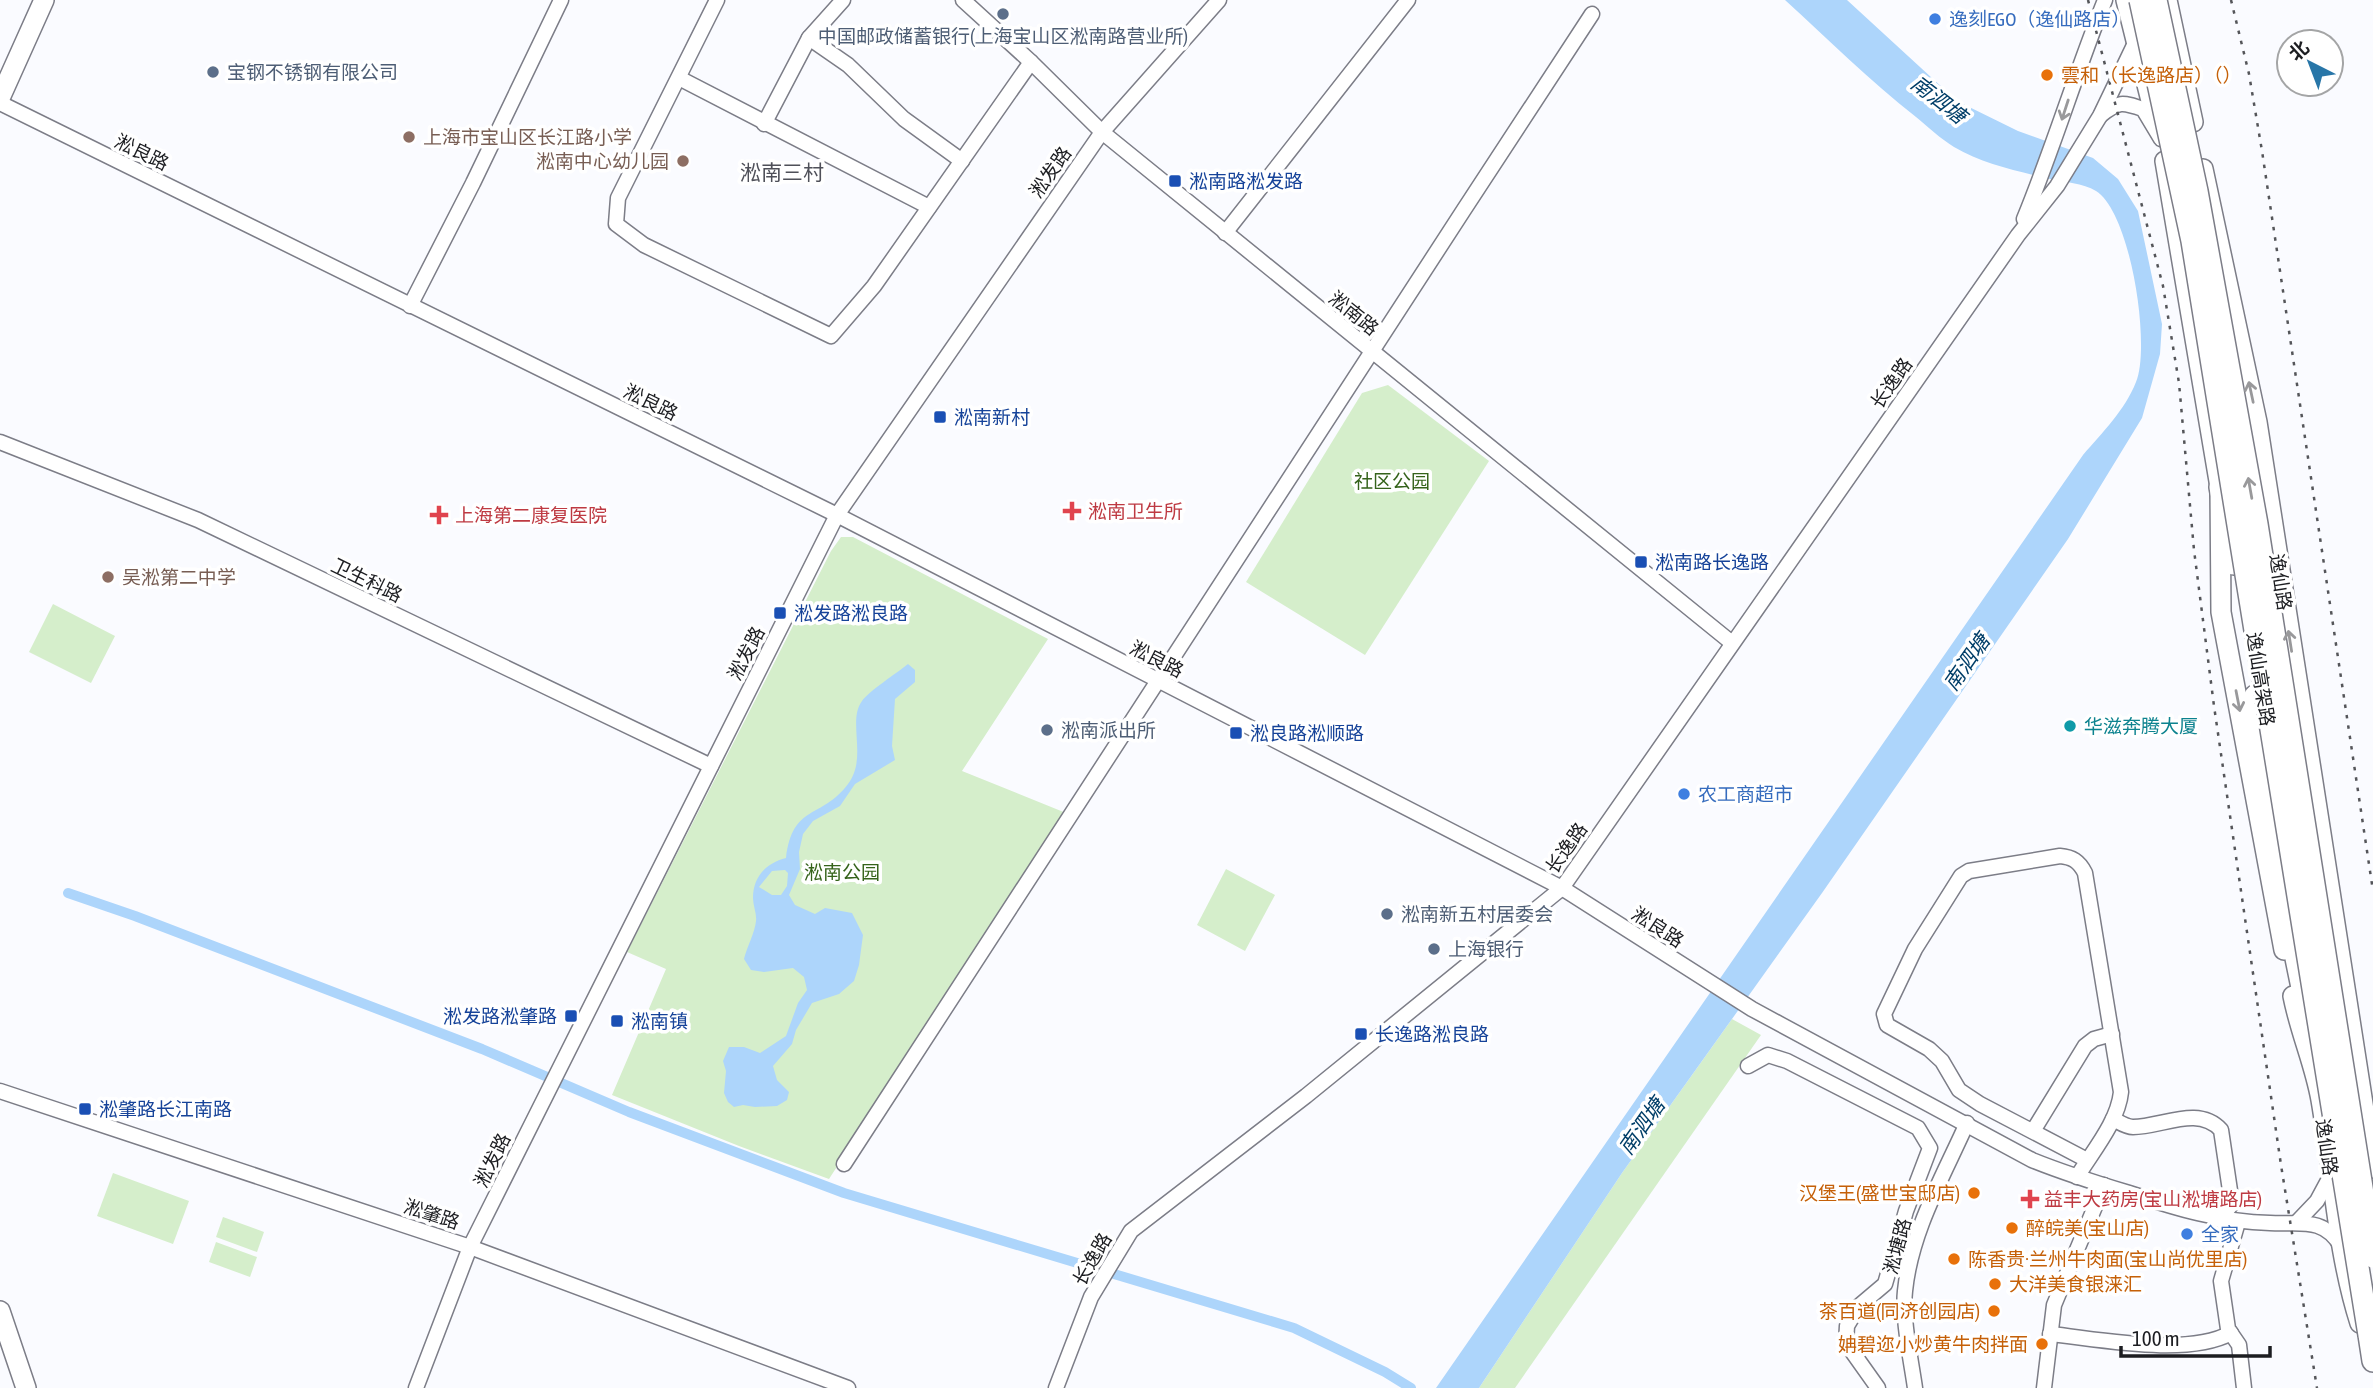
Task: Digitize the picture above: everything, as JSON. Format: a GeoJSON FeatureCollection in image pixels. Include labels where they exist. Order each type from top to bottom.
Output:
{"type":"FeatureCollection","features":[{"type":"Feature","properties":{"kind":"highway","name":"逸仙高架路"},"geometry":{"type":"LineString","coordinates":[[2140,0],[2192,241],[2372,1360]]}},
{"type":"Feature","properties":{"kind":"highway","name":"逸仙高架路"},"geometry":{"type":"LineString","coordinates":[[2156,0],[2197,191],[2257,524],[2373,1257]]}},
{"type":"Feature","properties":{"kind":"highway"},"geometry":{"type":"LineString","coordinates":[[2220,487],[2239,588],[2290,929],[2307,1014],[2324,1061]]}},
{"type":"Feature","properties":{"kind":"main road"},"geometry":{"type":"LineString","coordinates":[[0,100],[46,0]]}},
{"type":"Feature","properties":{"kind":"main road","name":"逸仙路"},"geometry":{"type":"LineString","coordinates":[[2126,0],[2161,139],[2220,487],[2251,581],[2372,1360]]}},
{"type":"Feature","properties":{"kind":"main road","name":"逸仙路"},"geometry":{"type":"LineString","coordinates":[[2165,0],[2257,422],[2373,1168]]}},
{"type":"Feature","properties":{"kind":"main road","name":"逸仙路"},"geometry":{"type":"LineString","coordinates":[[2220,487],[2221,612],[2295,1007],[2321,1098],[2342,1247],[2352,1297],[2372,1360]]}},
{"type":"Feature","properties":{"kind":"main road"},"geometry":{"type":"LineString","coordinates":[[0,1311],[26,1388]]}},
{"type":"Feature","properties":{"kind":"street"},"geometry":{"type":"LineString","coordinates":[[410,306],[561,0]]}},
{"type":"Feature","properties":{"kind":"street"},"geometry":{"type":"LineString","coordinates":[[718,0],[618,198],[616,224],[644,245],[831,336],[874,286],[1031,62]]}},
{"type":"Feature","properties":{"kind":"street"},"geometry":{"type":"LineString","coordinates":[[764,124],[809,38],[843,0]]}},
{"type":"Feature","properties":{"kind":"street","name":"淞南路"},"geometry":{"type":"LineString","coordinates":[[963,0],[1102,132],[1732,643]]}},
{"type":"Feature","properties":{"kind":"street","name":"淞发路"},"geometry":{"type":"LineString","coordinates":[[416,1388],[470,1247],[837,515],[1102,132],[1219,0]]}},
{"type":"Feature","properties":{"kind":"street"},"geometry":{"type":"LineString","coordinates":[[1225,233],[1408,0]]}},
{"type":"Feature","properties":{"kind":"street","name":"长逸路"},"geometry":{"type":"LineString","coordinates":[[2018,235],[2057,137],[2105,0]]}},
{"type":"Feature","properties":{"kind":"street","name":"长逸路"},"geometry":{"type":"LineString","coordinates":[[1056,1388],[1091,1297],[1131,1231],[1306,1096],[1562,888],[2018,235],[2057,186],[2100,116],[2136,40],[2165,0]]}},
{"type":"Feature","properties":{"kind":"street"},"geometry":{"type":"LineString","coordinates":[[844,1164],[1159,682],[1370,351],[1592,14]]}},
{"type":"Feature","properties":{"kind":"street"},"geometry":{"type":"LineString","coordinates":[[809,38],[848,65],[904,118],[962,161]]}},
{"type":"Feature","properties":{"kind":"street"},"geometry":{"type":"LineString","coordinates":[[678,78],[929,207]]}},
{"type":"Feature","properties":{"kind":"street","name":"淞良路"},"geometry":{"type":"LineString","coordinates":[[0,100],[410,306],[837,515],[1562,888],[1752,1009],[2032,1160],[2077,1177],[2219,1220],[2316,1224],[2331,1232],[2342,1247]]}},
{"type":"Feature","properties":{"kind":"street"},"geometry":{"type":"LineString","coordinates":[[2100,116],[2115,104],[2124,103],[2143,109],[2161,139]]}},
{"type":"Feature","properties":{"kind":"street","name":"卫生科路"},"geometry":{"type":"LineString","coordinates":[[0,442],[198,520],[711,766]]}},
{"type":"Feature","properties":{"kind":"street"},"geometry":{"type":"LineString","coordinates":[[2077,1177],[2113,1119],[2120,1100],[2112,1034],[2085,873],[2070,856],[2060,856],[1965,873],[1915,949],[1884,1014],[1884,1020],[1887,1025],[1936,1055],[1959,1090],[1980,1104],[2087,1160]]}},
{"type":"Feature","properties":{"kind":"street"},"geometry":{"type":"LineString","coordinates":[[2033,1130],[2085,1046],[2094,1039],[2112,1034]]}},
{"type":"Feature","properties":{"kind":"street"},"geometry":{"type":"LineString","coordinates":[[1748,1066],[1768,1055],[1787,1061],[1918,1128],[1930,1148],[1906,1212],[1885,1284],[1859,1306],[1847,1326],[1846,1343],[1878,1388]]}},
{"type":"Feature","properties":{"kind":"street","name":"淞肇路"},"geometry":{"type":"LineString","coordinates":[[0,1091],[470,1247],[848,1388]]}},
{"type":"Feature","properties":{"kind":"street"},"geometry":{"type":"LineString","coordinates":[[2113,1119],[2130,1128],[2200,1117],[2215,1122],[2221,1130],[2232,1204],[2219,1220]]}},
{"type":"Feature","properties":{"kind":"street","name":"淞塘路"},"geometry":{"type":"LineString","coordinates":[[1915,1388],[1905,1293],[1912,1252],[1926,1213],[1967,1123]]}},
{"type":"Feature","properties":{"kind":"street"},"geometry":{"type":"LineString","coordinates":[[2297,1222],[2317,1201],[2331,1175]]}},
{"type":"Feature","properties":{"kind":"street"},"geometry":{"type":"LineString","coordinates":[[2044,1388],[2054,1306],[2104,1185]]}},
{"type":"Feature","properties":{"kind":"street"},"geometry":{"type":"LineString","coordinates":[[2238,1222],[2221,1281],[2228,1329],[2239,1345],[2244,1388]]}},
{"type":"Feature","properties":{"kind":"street"},"geometry":{"type":"LineString","coordinates":[[2050,1334],[2168,1346],[2222,1338],[2231,1333]]}},
{"type":"Feature","properties":{"kind":"green space","name":"社区公园"},"geometry":{"type":"Polygon","coordinates":[[[1388,385],[1489,461],[1365,655],[1246,582],[1362,393],[1388,385]]]}},
{"type":"Feature","properties":{"kind":"green space","name":"淞南公园"},"geometry":{"type":"Polygon","coordinates":[[[841,537],[853,537],[1048,639],[962,771],[1066,813],[829,1179],[612,1095],[666,969],[627,952],[831,551],[841,537]]]}},
{"type":"Feature","properties":{"kind":"green space"},"geometry":{"type":"Polygon","coordinates":[[[53,604],[115,636],[91,683],[29,652],[53,604]]]}},
{"type":"Feature","properties":{"kind":"green space"},"geometry":{"type":"Polygon","coordinates":[[[1226,869],[1275,895],[1245,951],[1197,925],[1226,869]]]}},
{"type":"Feature","properties":{"kind":"green space"},"geometry":{"type":"Polygon","coordinates":[[[1732,1019],[1761,1035],[1515,1388],[1479,1388],[1622,1173],[1732,1019]]]}},
{"type":"Feature","properties":{"kind":"green space"},"geometry":{"type":"Polygon","coordinates":[[[113,1173],[189,1201],[173,1244],[97,1216],[113,1173]]]}},
{"type":"Feature","properties":{"kind":"green space"},"geometry":{"type":"Polygon","coordinates":[[[223,1217],[264,1232],[257,1252],[216,1237],[223,1217]]]}},
{"type":"Feature","properties":{"kind":"green space"},"geometry":{"type":"Polygon","coordinates":[[[216,1242],[257,1257],[250,1277],[209,1262],[216,1242]]]}},
{"type":"Feature","properties":{"kind":"water","name":"南泗塘"},"geometry":{"type":"Polygon","coordinates":[[[1785,0],[1847,0],[1957,101],[2018,131],[2093,158],[2118,179],[2138,211],[2162,324],[2160,354],[2142,418],[2068,539],[1822,893],[1622,1173],[1479,1388],[1436,1388],[2083,455],[2119,412],[2136,382],[2141,340],[2135,281],[2119,225],[2108,204],[2096,191],[2085,186],[2001,166],[1954,147],[1882,89],[1785,0]]]}},
{"type":"Feature","properties":{"kind":"water"},"geometry":{"type":"Polygon","coordinates":[[[908,664],[915,670],[915,682],[895,699],[892,746],[895,760],[855,784],[840,806],[813,821],[803,834],[799,852],[800,869],[789,895],[795,905],[815,914],[825,908],[852,913],[863,935],[854,981],[839,994],[812,1003],[796,1030],[792,1044],[773,1066],[777,1080],[789,1092],[787,1100],[777,1106],[734,1107],[724,1093],[726,1071],[723,1061],[729,1047],[744,1047],[760,1053],[786,1036],[798,1003],[807,990],[804,977],[793,968],[764,972],[751,970],[744,959],[756,921],[753,898],[755,884],[767,867],[786,858],[795,828],[802,820],[828,803],[848,784],[857,763],[856,719],[862,701],[908,664]],[[785,870],[772,871],[759,887],[772,895],[781,895],[787,886],[788,873],[785,870]]]}},
{"type":"Feature","properties":{"kind":"waterway"},"geometry":{"type":"LineString","coordinates":[[68,893],[135,916],[482,1049],[629,1112],[844,1193],[1294,1328],[1385,1372],[1411,1388]]}},
{"type":"Feature","properties":{"kind":"railway"},"geometry":{"type":"LineString","coordinates":[[2088,0],[2163,286],[2179,383],[2194,550],[2214,706],[2281,1165],[2317,1388]]}},
{"type":"Feature","properties":{"kind":"railway"},"geometry":{"type":"LineString","coordinates":[[2231,0],[2249,74],[2262,151],[2373,891]]}},
{"type":"Feature","properties":{"kind":"place","name":"中国邮政储蓄银行(上海宝山区淞南路营业所)"},"geometry":{"type":"Point","coordinates":[1003,14]}},
{"type":"Feature","properties":{"kind":"place","name":"逸刻EGO（逸仙路店）"},"geometry":{"type":"Point","coordinates":[1935,19]}},
{"type":"Feature","properties":{"kind":"place","name":"宝钢不锈钢有限公司"},"geometry":{"type":"Point","coordinates":[213,72]}},
{"type":"Feature","properties":{"kind":"place","name":"雲和（长逸路店）（）"},"geometry":{"type":"Point","coordinates":[2047,75]}},
{"type":"Feature","properties":{"kind":"place","name":"上海市宝山区长江路小学"},"geometry":{"type":"Point","coordinates":[409,137]}},
{"type":"Feature","properties":{"kind":"place","name":"淞南中心幼儿园"},"geometry":{"type":"Point","coordinates":[683,161]}},
{"type":"Feature","properties":{"kind":"place","name":"淞南路淞发路"},"geometry":{"type":"Point","coordinates":[1175,181]}},
{"type":"Feature","properties":{"kind":"place","name":"淞南新村"},"geometry":{"type":"Point","coordinates":[940,417]}},
{"type":"Feature","properties":{"kind":"place","name":"淞南卫生所"},"geometry":{"type":"Point","coordinates":[1072,511]}},
{"type":"Feature","properties":{"kind":"place","name":"上海第二康复医院"},"geometry":{"type":"Point","coordinates":[439,515]}},
{"type":"Feature","properties":{"kind":"place","name":"淞南路长逸路"},"geometry":{"type":"Point","coordinates":[1641,562]}},
{"type":"Feature","properties":{"kind":"place","name":"吴淞第二中学"},"geometry":{"type":"Point","coordinates":[108,577]}},
{"type":"Feature","properties":{"kind":"place","name":"淞发路淞良路"},"geometry":{"type":"Point","coordinates":[780,613]}},
{"type":"Feature","properties":{"kind":"place","name":"华滋奔腾大厦"},"geometry":{"type":"Point","coordinates":[2070,726]}},
{"type":"Feature","properties":{"kind":"place","name":"淞南派出所"},"geometry":{"type":"Point","coordinates":[1047,730]}},
{"type":"Feature","properties":{"kind":"place","name":"淞良路淞顺路"},"geometry":{"type":"Point","coordinates":[1236,733]}},
{"type":"Feature","properties":{"kind":"place","name":"农工商超市"},"geometry":{"type":"Point","coordinates":[1684,794]}},
{"type":"Feature","properties":{"kind":"place","name":"淞南新五村居委会"},"geometry":{"type":"Point","coordinates":[1387,914]}},
{"type":"Feature","properties":{"kind":"place","name":"上海银行"},"geometry":{"type":"Point","coordinates":[1434,949]}},
{"type":"Feature","properties":{"kind":"place","name":"淞发路淞肇路"},"geometry":{"type":"Point","coordinates":[571,1016]}},
{"type":"Feature","properties":{"kind":"place","name":"淞南镇"},"geometry":{"type":"Point","coordinates":[617,1021]}},
{"type":"Feature","properties":{"kind":"place","name":"长逸路淞良路"},"geometry":{"type":"Point","coordinates":[1361,1034]}},
{"type":"Feature","properties":{"kind":"place","name":"淞肇路长江南路"},"geometry":{"type":"Point","coordinates":[85,1109]}},
{"type":"Feature","properties":{"kind":"place","name":"汉堡王(盛世宝邸店)"},"geometry":{"type":"Point","coordinates":[1974,1193]}},
{"type":"Feature","properties":{"kind":"place","name":"益丰大药房(宝山淞塘路店)"},"geometry":{"type":"Point","coordinates":[2030,1199]}},
{"type":"Feature","properties":{"kind":"place","name":"醉皖美(宝山店)"},"geometry":{"type":"Point","coordinates":[2012,1228]}},
{"type":"Feature","properties":{"kind":"place","name":"全家"},"geometry":{"type":"Point","coordinates":[2187,1234]}},
{"type":"Feature","properties":{"kind":"place","name":"陈香贵·兰州牛肉面(宝山尚优里店)"},"geometry":{"type":"Point","coordinates":[1954,1259]}},
{"type":"Feature","properties":{"kind":"place","name":"大洋美食银涞汇"},"geometry":{"type":"Point","coordinates":[1995,1284]}},
{"type":"Feature","properties":{"kind":"place","name":"茶百道(同济创园店)"},"geometry":{"type":"Point","coordinates":[1994,1311]}},
{"type":"Feature","properties":{"kind":"place","name":"姌碧迩小炒黄牛肉拌面"},"geometry":{"type":"Point","coordinates":[2042,1344]}},
{"type":"Feature","properties":{"kind":"district","name":"淞南三村"},"geometry":{"type":"Point","coordinates":[782,172]}}]}
